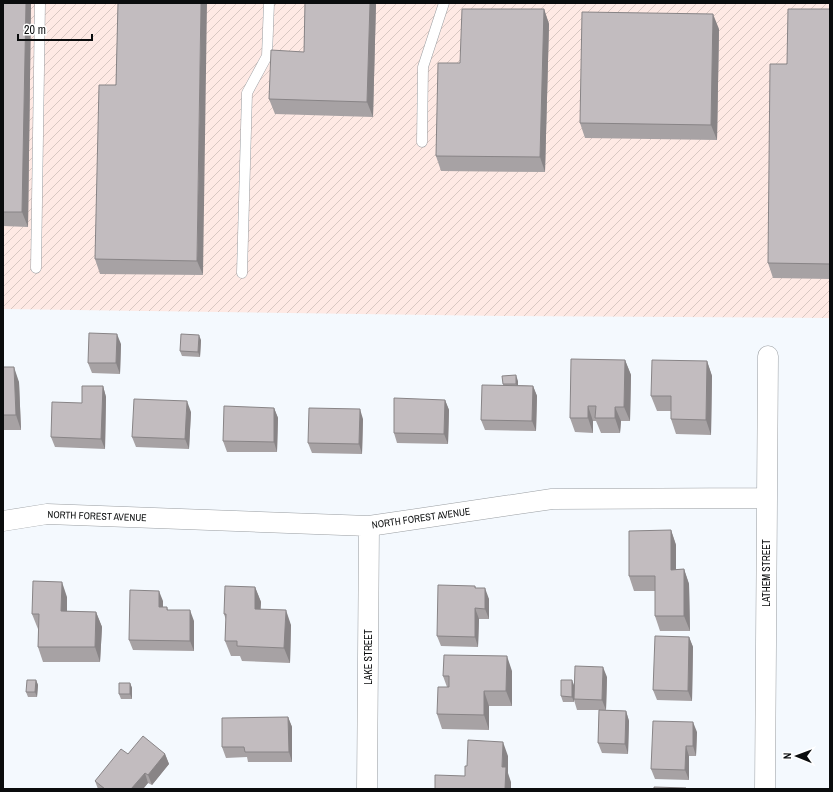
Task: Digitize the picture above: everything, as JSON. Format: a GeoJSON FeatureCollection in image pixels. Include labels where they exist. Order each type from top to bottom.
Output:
{"type":"FeatureCollection","features":[{"type":"Feature","properties":{"kind":"street","name":"LATHEM STREET"},"geometry":{"type":"LineString","coordinates":[[765,789],[768,356]]}},
{"type":"Feature","properties":{"kind":"street","name":"NORTH FOREST AVENUE"},"geometry":{"type":"LineString","coordinates":[[3,521],[47,514],[369,526],[552,499],[766,498]]}},
{"type":"Feature","properties":{"kind":"street","name":"LAKE STREET"},"geometry":{"type":"LineString","coordinates":[[367,789],[369,526]]}},
{"type":"Feature","properties":{"kind":"lane"},"geometry":{"type":"LineString","coordinates":[[36,268],[40,3]]}},
{"type":"Feature","properties":{"kind":"lane"},"geometry":{"type":"LineString","coordinates":[[242,274],[247,93],[267,56],[268,3]]}},
{"type":"Feature","properties":{"kind":"lane"},"geometry":{"type":"LineString","coordinates":[[422,142],[423,67],[444,3]]}},
{"type":"Feature","properties":{"kind":"shaded area"},"geometry":{"type":"Polygon","coordinates":[[[3,3],[830,3],[830,318],[501,316],[3,309],[3,3]]]}},
{"type":"Feature","properties":{"kind":"building"},"geometry":{"type":"Polygon","coordinates":[[[3,3],[26,3],[22,212],[3,212],[3,3]]]}},
{"type":"Feature","properties":{"kind":"building"},"geometry":{"type":"Polygon","coordinates":[[[118,3],[201,3],[197,261],[95,259],[99,85],[116,85],[118,3]]]}},
{"type":"Feature","properties":{"kind":"building"},"geometry":{"type":"Polygon","coordinates":[[[305,3],[370,3],[367,102],[269,99],[271,50],[304,52],[305,3]]]}},
{"type":"Feature","properties":{"kind":"building"},"geometry":{"type":"Polygon","coordinates":[[[462,9],[544,9],[540,157],[436,156],[438,63],[460,63],[462,9]]]}},
{"type":"Feature","properties":{"kind":"building"},"geometry":{"type":"Polygon","coordinates":[[[788,9],[830,9],[830,264],[768,263],[770,64],[787,64],[788,9]]]}},
{"type":"Feature","properties":{"kind":"building"},"geometry":{"type":"Polygon","coordinates":[[[582,12],[713,14],[711,125],[580,123],[582,12]]]}},
{"type":"Feature","properties":{"kind":"building"},"geometry":{"type":"Polygon","coordinates":[[[89,333],[117,334],[116,363],[88,363],[89,333]]]}},
{"type":"Feature","properties":{"kind":"building"},"geometry":{"type":"Polygon","coordinates":[[[181,334],[199,335],[198,352],[180,351],[181,334]]]}},
{"type":"Feature","properties":{"kind":"building"},"geometry":{"type":"Polygon","coordinates":[[[571,359],[625,360],[624,407],[615,407],[615,418],[595,418],[596,406],[588,406],[588,418],[570,418],[571,359]]]}},
{"type":"Feature","properties":{"kind":"building"},"geometry":{"type":"Polygon","coordinates":[[[652,360],[707,361],[706,420],[671,419],[671,396],[651,396],[652,360]]]}},
{"type":"Feature","properties":{"kind":"building"},"geometry":{"type":"Polygon","coordinates":[[[3,367],[14,367],[16,415],[3,415],[3,367]]]}},
{"type":"Feature","properties":{"kind":"building"},"geometry":{"type":"Polygon","coordinates":[[[516,375],[516,384],[503,384],[502,376],[516,375]]]}},
{"type":"Feature","properties":{"kind":"building"},"geometry":{"type":"Polygon","coordinates":[[[482,385],[533,386],[532,421],[481,420],[482,385]]]}},
{"type":"Feature","properties":{"kind":"building"},"geometry":{"type":"Polygon","coordinates":[[[82,386],[103,386],[101,439],[51,437],[52,402],[82,403],[82,386]]]}},
{"type":"Feature","properties":{"kind":"building"},"geometry":{"type":"Polygon","coordinates":[[[394,398],[445,400],[444,434],[394,433],[394,398]]]}},
{"type":"Feature","properties":{"kind":"building"},"geometry":{"type":"Polygon","coordinates":[[[134,399],[187,401],[185,439],[132,437],[134,399]]]}},
{"type":"Feature","properties":{"kind":"building"},"geometry":{"type":"Polygon","coordinates":[[[224,406],[274,408],[274,442],[223,441],[224,406]]]}},
{"type":"Feature","properties":{"kind":"building"},"geometry":{"type":"Polygon","coordinates":[[[309,408],[360,409],[359,444],[308,443],[309,408]]]}},
{"type":"Feature","properties":{"kind":"building"},"geometry":{"type":"Polygon","coordinates":[[[671,530],[671,570],[684,569],[684,616],[655,616],[655,576],[629,576],[629,531],[671,530]]]}},
{"type":"Feature","properties":{"kind":"building"},"geometry":{"type":"Polygon","coordinates":[[[33,581],[62,582],[61,611],[96,612],[95,647],[38,647],[39,614],[32,614],[33,581]]]}},
{"type":"Feature","properties":{"kind":"building"},"geometry":{"type":"Polygon","coordinates":[[[438,585],[475,586],[475,588],[485,588],[485,609],[475,608],[475,637],[437,636],[438,585]]]}},
{"type":"Feature","properties":{"kind":"building"},"geometry":{"type":"Polygon","coordinates":[[[225,586],[255,587],[255,609],[286,610],[284,648],[237,646],[237,641],[225,641],[225,586]]]}},
{"type":"Feature","properties":{"kind":"building"},"geometry":{"type":"Polygon","coordinates":[[[130,590],[159,591],[159,607],[167,607],[167,610],[190,610],[190,641],[129,640],[130,590]]]}},
{"type":"Feature","properties":{"kind":"building"},"geometry":{"type":"Polygon","coordinates":[[[655,636],[689,637],[688,691],[653,690],[655,636]]]}},
{"type":"Feature","properties":{"kind":"building"},"geometry":{"type":"Polygon","coordinates":[[[444,655],[507,656],[506,691],[484,691],[484,715],[437,714],[438,687],[449,687],[449,676],[443,676],[444,655]]]}},
{"type":"Feature","properties":{"kind":"building"},"geometry":{"type":"Polygon","coordinates":[[[575,666],[603,667],[602,700],[574,699],[575,666]]]}},
{"type":"Feature","properties":{"kind":"building"},"geometry":{"type":"Polygon","coordinates":[[[27,680],[36,680],[35,692],[26,692],[27,680]]]}},
{"type":"Feature","properties":{"kind":"building"},"geometry":{"type":"Polygon","coordinates":[[[561,680],[572,680],[572,697],[561,696],[561,680]]]}},
{"type":"Feature","properties":{"kind":"building"},"geometry":{"type":"Polygon","coordinates":[[[119,683],[130,683],[130,694],[119,694],[119,683]]]}},
{"type":"Feature","properties":{"kind":"building"},"geometry":{"type":"Polygon","coordinates":[[[599,710],[626,711],[625,744],[598,743],[599,710]]]}},
{"type":"Feature","properties":{"kind":"building"},"geometry":{"type":"Polygon","coordinates":[[[288,717],[289,752],[245,752],[244,747],[222,747],[222,718],[288,717]]]}},
{"type":"Feature","properties":{"kind":"building"},"geometry":{"type":"Polygon","coordinates":[[[653,721],[693,722],[693,746],[686,746],[685,770],[651,769],[653,721]]]}},
{"type":"Feature","properties":{"kind":"building"},"geometry":{"type":"Polygon","coordinates":[[[143,736],[165,754],[148,775],[145,773],[131,789],[105,789],[95,781],[121,749],[128,754],[143,736]]]}},
{"type":"Feature","properties":{"kind":"building"},"geometry":{"type":"Polygon","coordinates":[[[468,740],[503,742],[502,767],[506,767],[505,789],[435,789],[435,775],[465,776],[468,740]]]}},
{"type":"Feature","properties":{"kind":"building"},"geometry":{"type":"Polygon","coordinates":[[[654,787],[686,788],[686,789],[654,789],[654,787]]]}}]}
